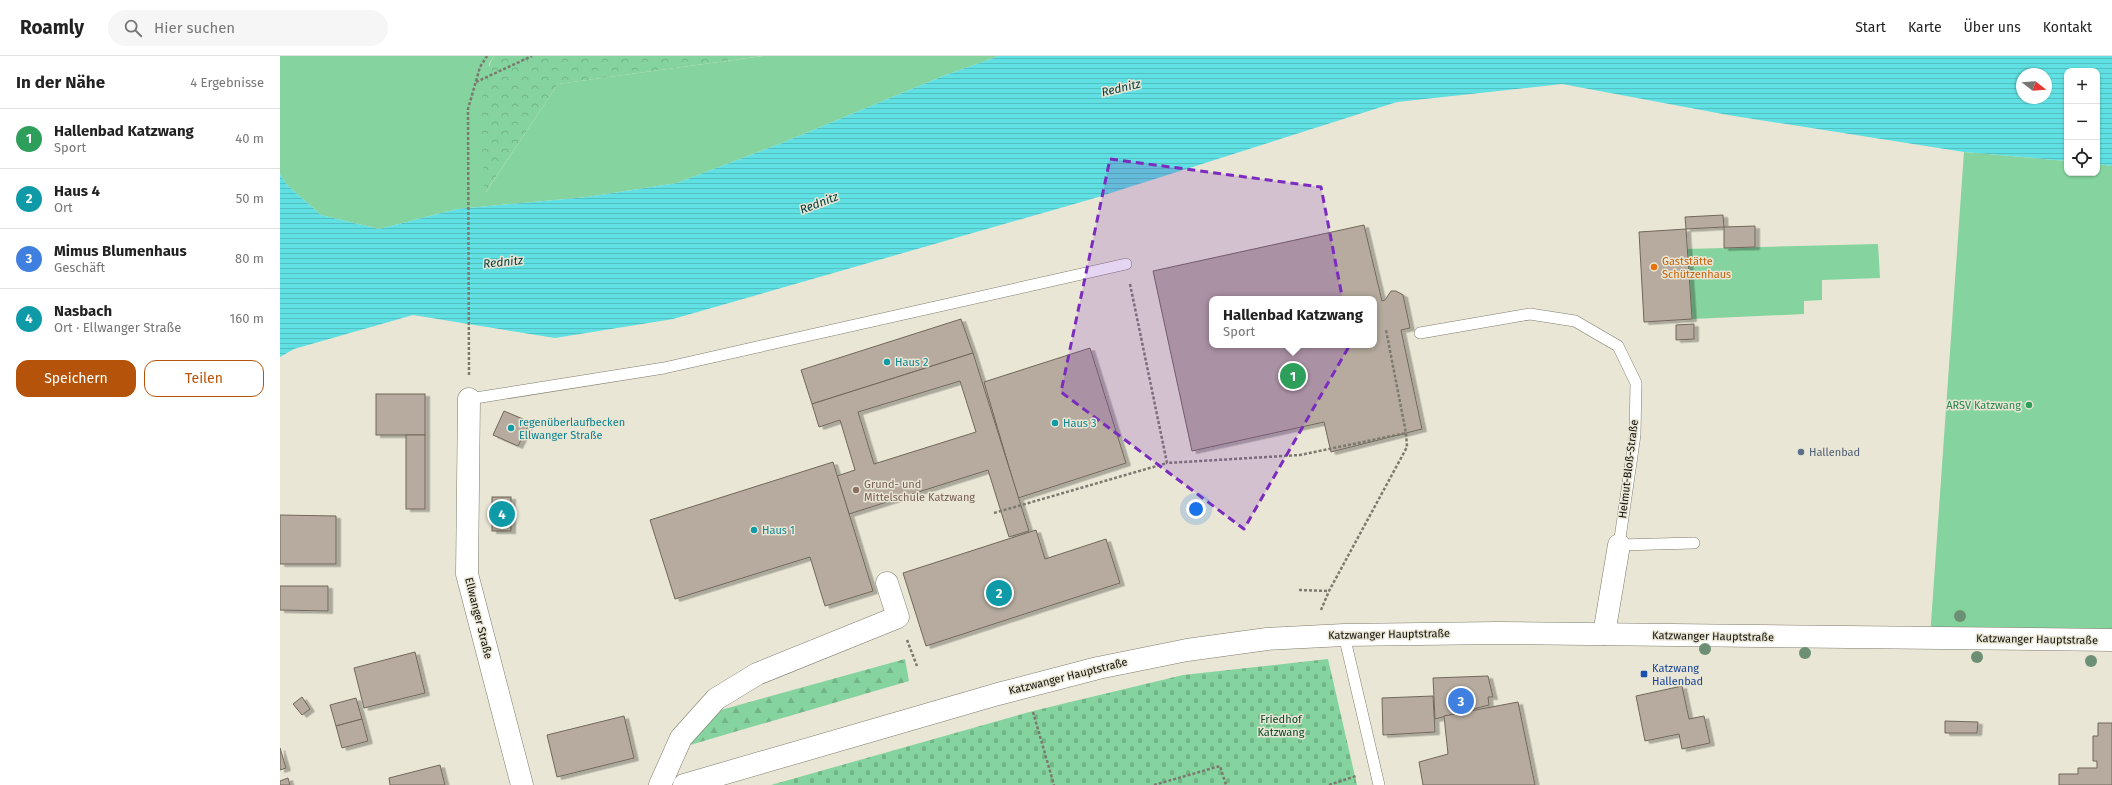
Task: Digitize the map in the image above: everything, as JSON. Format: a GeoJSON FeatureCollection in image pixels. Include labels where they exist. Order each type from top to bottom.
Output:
{"type":"FeatureCollection","features":[{"type":"Feature","properties":{"kind":"main road","name":"Ellwanger Straße"},"geometry":{"type":"LineString","coordinates":[[469,399],[467,574],[522,785]]}},
{"type":"Feature","properties":{"kind":"main road","name":"Helmut-Bloß-Straße"},"geometry":{"type":"LineString","coordinates":[[1604,634],[1619,545]]}},
{"type":"Feature","properties":{"kind":"main road"},"geometry":{"type":"LineString","coordinates":[[660,785],[682,738],[716,699],[757,674],[898,617],[887,583]]}},
{"type":"Feature","properties":{"kind":"main road","name":"Katzwanger Hauptstraße"},"geometry":{"type":"LineString","coordinates":[[684,785],[714,781],[1028,686],[1142,658],[1180,651],[1267,639],[1310,636],[1466,633],[2112,640]]}},
{"type":"Feature","properties":{"kind":"lane"},"geometry":{"type":"LineString","coordinates":[[469,399],[664,368],[1126,264]]}},
{"type":"Feature","properties":{"kind":"lane","name":"Helmut-Bloß-Straße"},"geometry":{"type":"LineString","coordinates":[[1420,333],[1530,314],[1575,321],[1618,346],[1636,384],[1635,435],[1619,545]]}},
{"type":"Feature","properties":{"kind":"lane"},"geometry":{"type":"LineString","coordinates":[[1619,545],[1694,543]]}},
{"type":"Feature","properties":{"kind":"lane"},"geometry":{"type":"LineString","coordinates":[[1344,635],[1379,785]]}},
{"type":"Feature","properties":{"kind":"path"},"geometry":{"type":"LineString","coordinates":[[469,363],[468,109],[480,67],[487,56]]}},
{"type":"Feature","properties":{"kind":"path"},"geometry":{"type":"LineString","coordinates":[[476,82],[532,56]]}},
{"type":"Feature","properties":{"kind":"path"},"geometry":{"type":"LineString","coordinates":[[1126,264],[1167,463]]}},
{"type":"Feature","properties":{"kind":"path"},"geometry":{"type":"LineString","coordinates":[[1310,636],[1329,591],[1407,447],[1406,433],[1386,330]]}},
{"type":"Feature","properties":{"kind":"path"},"geometry":{"type":"LineString","coordinates":[[994,513],[1167,463],[1300,455],[1406,433]]}},
{"type":"Feature","properties":{"kind":"path"},"geometry":{"type":"LineString","coordinates":[[1299,590],[1329,591]]}},
{"type":"Feature","properties":{"kind":"path"},"geometry":{"type":"LineString","coordinates":[[1028,686],[1054,785]]}},
{"type":"Feature","properties":{"kind":"path"},"geometry":{"type":"LineString","coordinates":[[1154,785],[1220,766],[1226,785]]}},
{"type":"Feature","properties":{"kind":"path"},"geometry":{"type":"LineString","coordinates":[[1329,785],[1376,771]]}},
{"type":"Feature","properties":{"kind":"highlighted area"},"geometry":{"type":"Polygon","coordinates":[[[1110,159],[1321,187],[1351,343],[1244,529],[1061,392],[1110,159]]]}},
{"type":"Feature","properties":{"kind":"green space"},"geometry":{"type":"Polygon","coordinates":[[[280,56],[494,56],[489,64],[486,192],[558,84],[763,56],[999,56],[943,76],[782,143],[677,183],[587,197],[457,209],[379,229],[321,215],[287,185],[280,174],[280,56]]]}},
{"type":"Feature","properties":{"kind":"green space"},"geometry":{"type":"Polygon","coordinates":[[[494,56],[762,56],[558,84],[485,193],[481,122],[482,103],[488,70],[494,56]]]}},
{"type":"Feature","properties":{"kind":"green space","name":"ARSV Katzwang"},"geometry":{"type":"Polygon","coordinates":[[[1964,152],[2064,161],[2064,176],[2100,176],[2100,164],[2112,166],[2112,639],[1930,637],[1964,152]]]}},
{"type":"Feature","properties":{"kind":"green space"},"geometry":{"type":"Polygon","coordinates":[[[1878,244],[1880,278],[1822,280],[1822,300],[1804,301],[1804,314],[1692,319],[1687,249],[1878,244]]]}},
{"type":"Feature","properties":{"kind":"green space"},"geometry":{"type":"Polygon","coordinates":[[[905,659],[909,681],[690,745],[710,713],[905,659]]]}},
{"type":"Feature","properties":{"kind":"green space","name":"Friedhof Katzwang"},"geometry":{"type":"Polygon","coordinates":[[[1328,659],[1357,785],[771,785],[1033,711],[1183,675],[1328,659]]]}},
{"type":"Feature","properties":{"kind":"water","name":"Rednitz"},"geometry":{"type":"Polygon","coordinates":[[[999,56],[2112,56],[2112,166],[2100,164],[2100,68],[2064,68],[2064,161],[1964,152],[1728,115],[1562,84],[1397,102],[1095,198],[673,319],[555,338],[413,315],[294,349],[280,357],[280,174],[287,185],[321,215],[379,229],[457,209],[587,197],[677,183],[782,143],[943,76],[999,56]]]}},
{"type":"Feature","properties":{"kind":"building"},"geometry":{"type":"Polygon","coordinates":[[[1723,215],[1724,227],[1686,229],[1685,217],[1723,215]]]}},
{"type":"Feature","properties":{"kind":"building"},"geometry":{"type":"Polygon","coordinates":[[[1364,225],[1382,301],[1385,300],[1391,291],[1396,291],[1403,295],[1410,328],[1401,330],[1422,429],[1331,452],[1324,422],[1192,451],[1153,271],[1364,225]]]}},
{"type":"Feature","properties":{"kind":"building"},"geometry":{"type":"Polygon","coordinates":[[[1755,226],[1755,247],[1724,248],[1724,227],[1755,226]]]}},
{"type":"Feature","properties":{"kind":"building"},"geometry":{"type":"Polygon","coordinates":[[[1686,229],[1692,319],[1644,322],[1639,232],[1686,229]]]}},
{"type":"Feature","properties":{"kind":"building","name":"Haus 2"},"geometry":{"type":"Polygon","coordinates":[[[961,319],[973,353],[812,404],[801,370],[961,319]]]}},
{"type":"Feature","properties":{"kind":"building"},"geometry":{"type":"Polygon","coordinates":[[[1694,324],[1694,339],[1676,340],[1676,325],[1694,324]]]}},
{"type":"Feature","properties":{"kind":"building","name":"Haus 3"},"geometry":{"type":"Polygon","coordinates":[[[1090,348],[1126,463],[1018,498],[984,382],[1090,348]]]}},
{"type":"Feature","properties":{"kind":"building"},"geometry":{"type":"Polygon","coordinates":[[[973,353],[1029,531],[1009,537],[988,470],[849,514],[837,476],[855,470],[840,420],[819,427],[812,404],[973,353]],[[960,381],[858,412],[874,464],[976,432],[960,381]]]}},
{"type":"Feature","properties":{"kind":"building"},"geometry":{"type":"Polygon","coordinates":[[[376,394],[425,394],[425,435],[376,435],[376,394]]]}},
{"type":"Feature","properties":{"kind":"building","name":"regenüberlaufbecken Ellwanger Straße"},"geometry":{"type":"Polygon","coordinates":[[[504,411],[530,422],[518,446],[493,435],[504,411]]]}},
{"type":"Feature","properties":{"kind":"building"},"geometry":{"type":"Polygon","coordinates":[[[406,435],[425,435],[425,509],[406,509],[406,435]]]}},
{"type":"Feature","properties":{"kind":"building","name":"Haus 1"},"geometry":{"type":"Polygon","coordinates":[[[833,462],[873,591],[825,606],[810,557],[675,599],[650,520],[833,462]]]}},
{"type":"Feature","properties":{"kind":"building"},"geometry":{"type":"Polygon","coordinates":[[[492,497],[511,497],[511,531],[492,531],[492,497]]]}},
{"type":"Feature","properties":{"kind":"building"},"geometry":{"type":"Polygon","coordinates":[[[280,515],[336,516],[336,564],[280,564],[280,515]]]}},
{"type":"Feature","properties":{"kind":"building"},"geometry":{"type":"Polygon","coordinates":[[[1036,530],[1045,559],[1106,539],[1120,583],[926,646],[903,573],[1036,530]]]}},
{"type":"Feature","properties":{"kind":"building"},"geometry":{"type":"Polygon","coordinates":[[[280,586],[328,586],[328,611],[280,610],[280,586]]]}},
{"type":"Feature","properties":{"kind":"building"},"geometry":{"type":"Polygon","coordinates":[[[415,652],[425,693],[364,708],[354,668],[415,652]]]}},
{"type":"Feature","properties":{"kind":"building"},"geometry":{"type":"Polygon","coordinates":[[[1488,676],[1493,697],[1488,697],[1489,705],[1435,719],[1433,678],[1488,676]]]}},
{"type":"Feature","properties":{"kind":"building"},"geometry":{"type":"Polygon","coordinates":[[[1682,686],[1689,719],[1704,716],[1710,743],[1682,749],[1679,734],[1645,741],[1636,696],[1682,686]]]}},
{"type":"Feature","properties":{"kind":"building"},"geometry":{"type":"Polygon","coordinates":[[[1433,696],[1435,732],[1383,735],[1382,698],[1433,696]]]}},
{"type":"Feature","properties":{"kind":"building"},"geometry":{"type":"Polygon","coordinates":[[[302,697],[310,709],[302,715],[293,704],[302,697]]]}},
{"type":"Feature","properties":{"kind":"building"},"geometry":{"type":"Polygon","coordinates":[[[356,698],[362,719],[336,726],[330,705],[356,698]]]}},
{"type":"Feature","properties":{"kind":"building"},"geometry":{"type":"Polygon","coordinates":[[[1518,702],[1535,785],[1423,785],[1419,762],[1448,754],[1444,716],[1518,702]]]}},
{"type":"Feature","properties":{"kind":"building"},"geometry":{"type":"Polygon","coordinates":[[[624,716],[634,758],[557,777],[547,735],[624,716]]]}},
{"type":"Feature","properties":{"kind":"building"},"geometry":{"type":"Polygon","coordinates":[[[362,719],[368,741],[342,748],[336,726],[362,719]]]}},
{"type":"Feature","properties":{"kind":"building"},"geometry":{"type":"Polygon","coordinates":[[[1945,721],[1978,722],[1977,733],[1945,733],[1945,721]]]}},
{"type":"Feature","properties":{"kind":"building"},"geometry":{"type":"Polygon","coordinates":[[[2098,723],[2112,723],[2112,785],[2059,785],[2059,774],[2078,774],[2078,768],[2097,768],[2097,761],[2093,761],[2093,736],[2098,736],[2098,723]]]}},
{"type":"Feature","properties":{"kind":"building"},"geometry":{"type":"Polygon","coordinates":[[[280,748],[286,768],[280,770],[280,748]]]}},
{"type":"Feature","properties":{"kind":"building"},"geometry":{"type":"Polygon","coordinates":[[[440,765],[445,785],[390,785],[389,778],[440,765]]]}},
{"type":"Feature","properties":{"kind":"building"},"geometry":{"type":"Polygon","coordinates":[[[288,778],[290,785],[280,785],[280,781],[288,778]]]}},
{"type":"Feature","properties":{"kind":"place","name":"Gaststätte Schützenhaus"},"geometry":{"type":"Point","coordinates":[1654,267]}},
{"type":"Feature","properties":{"kind":"place","name":"Haus 2"},"geometry":{"type":"Point","coordinates":[887,362]}},
{"type":"Feature","properties":{"kind":"place","name":"Hallenbad Katzwang"},"geometry":{"type":"Point","coordinates":[1293,376]}},
{"type":"Feature","properties":{"kind":"place","name":"ARSV Katzwang"},"geometry":{"type":"Point","coordinates":[2029,405]}},
{"type":"Feature","properties":{"kind":"place","name":"Haus 3"},"geometry":{"type":"Point","coordinates":[1055,423]}},
{"type":"Feature","properties":{"kind":"place","name":"regenüberlaufbecken Ellwanger Straße"},"geometry":{"type":"Point","coordinates":[511,428]}},
{"type":"Feature","properties":{"kind":"place","name":"Hallenbad"},"geometry":{"type":"Point","coordinates":[1801,452]}},
{"type":"Feature","properties":{"kind":"place","name":"Grund- und Mittelschule Katzwang"},"geometry":{"type":"Point","coordinates":[856,490]}},
{"type":"Feature","properties":{"kind":"place","name":"Nasbach"},"geometry":{"type":"Point","coordinates":[502,514]}},
{"type":"Feature","properties":{"kind":"place","name":"Haus 1"},"geometry":{"type":"Point","coordinates":[754,530]}},
{"type":"Feature","properties":{"kind":"place","name":"Haus 4"},"geometry":{"type":"Point","coordinates":[999,593]}},
{"type":"Feature","properties":{"kind":"place","name":"Katzwang Hallenbad"},"geometry":{"type":"Point","coordinates":[1644,674]}},
{"type":"Feature","properties":{"kind":"place","name":"Mimus Blumenhaus"},"geometry":{"type":"Point","coordinates":[1461,701]}}]}
